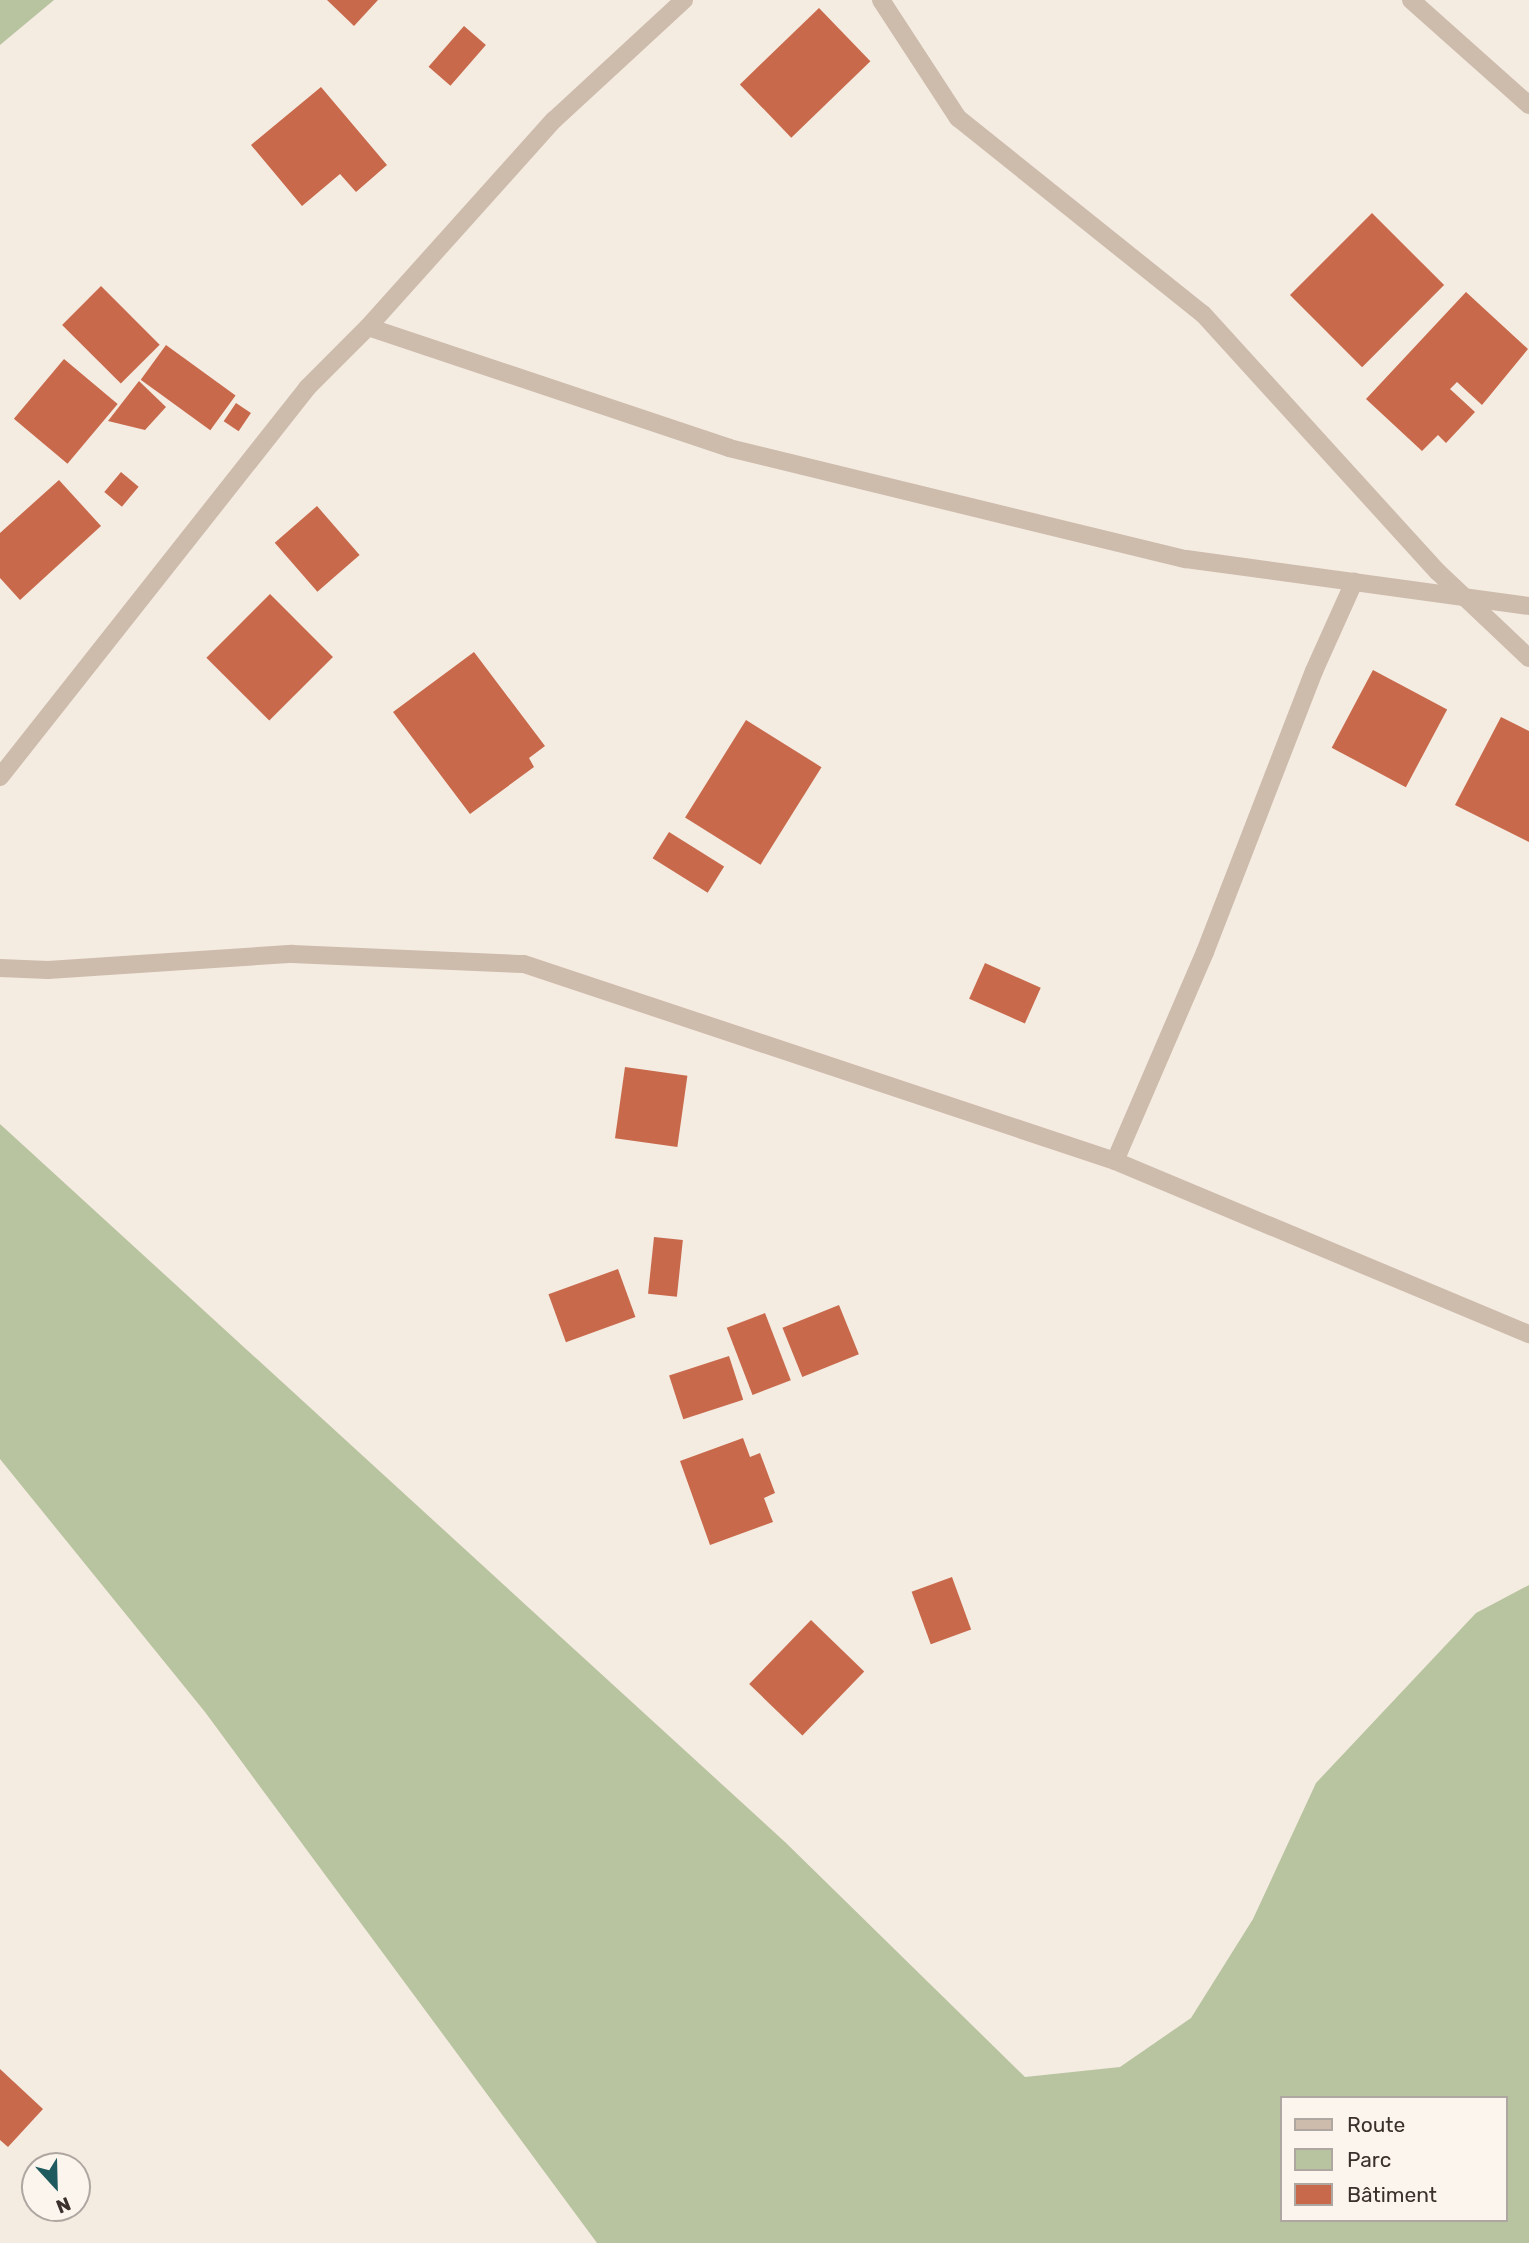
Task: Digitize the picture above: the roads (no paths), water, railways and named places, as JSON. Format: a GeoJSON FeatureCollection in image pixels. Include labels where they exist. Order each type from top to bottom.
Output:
{"type":"FeatureCollection","features":[{"type":"Feature","properties":{"kind":"street"},"geometry":{"type":"LineString","coordinates":[[0,777],[307,388],[368,327],[554,120],[684,0]]}},
{"type":"Feature","properties":{"kind":"street"},"geometry":{"type":"LineString","coordinates":[[881,0],[958,118],[1203,314],[1466,598],[1529,658]]}},
{"type":"Feature","properties":{"kind":"street"},"geometry":{"type":"LineString","coordinates":[[1411,0],[1529,105]]}},
{"type":"Feature","properties":{"kind":"street"},"geometry":{"type":"LineString","coordinates":[[368,327],[729,448],[1185,559],[1529,606]]}},
{"type":"Feature","properties":{"kind":"street"},"geometry":{"type":"LineString","coordinates":[[1115,1161],[1205,952],[1314,671],[1354,582]]}},
{"type":"Feature","properties":{"kind":"street"},"geometry":{"type":"LineString","coordinates":[[0,968],[48,970],[292,954],[524,964],[1115,1161],[1529,1334]]}}]}
